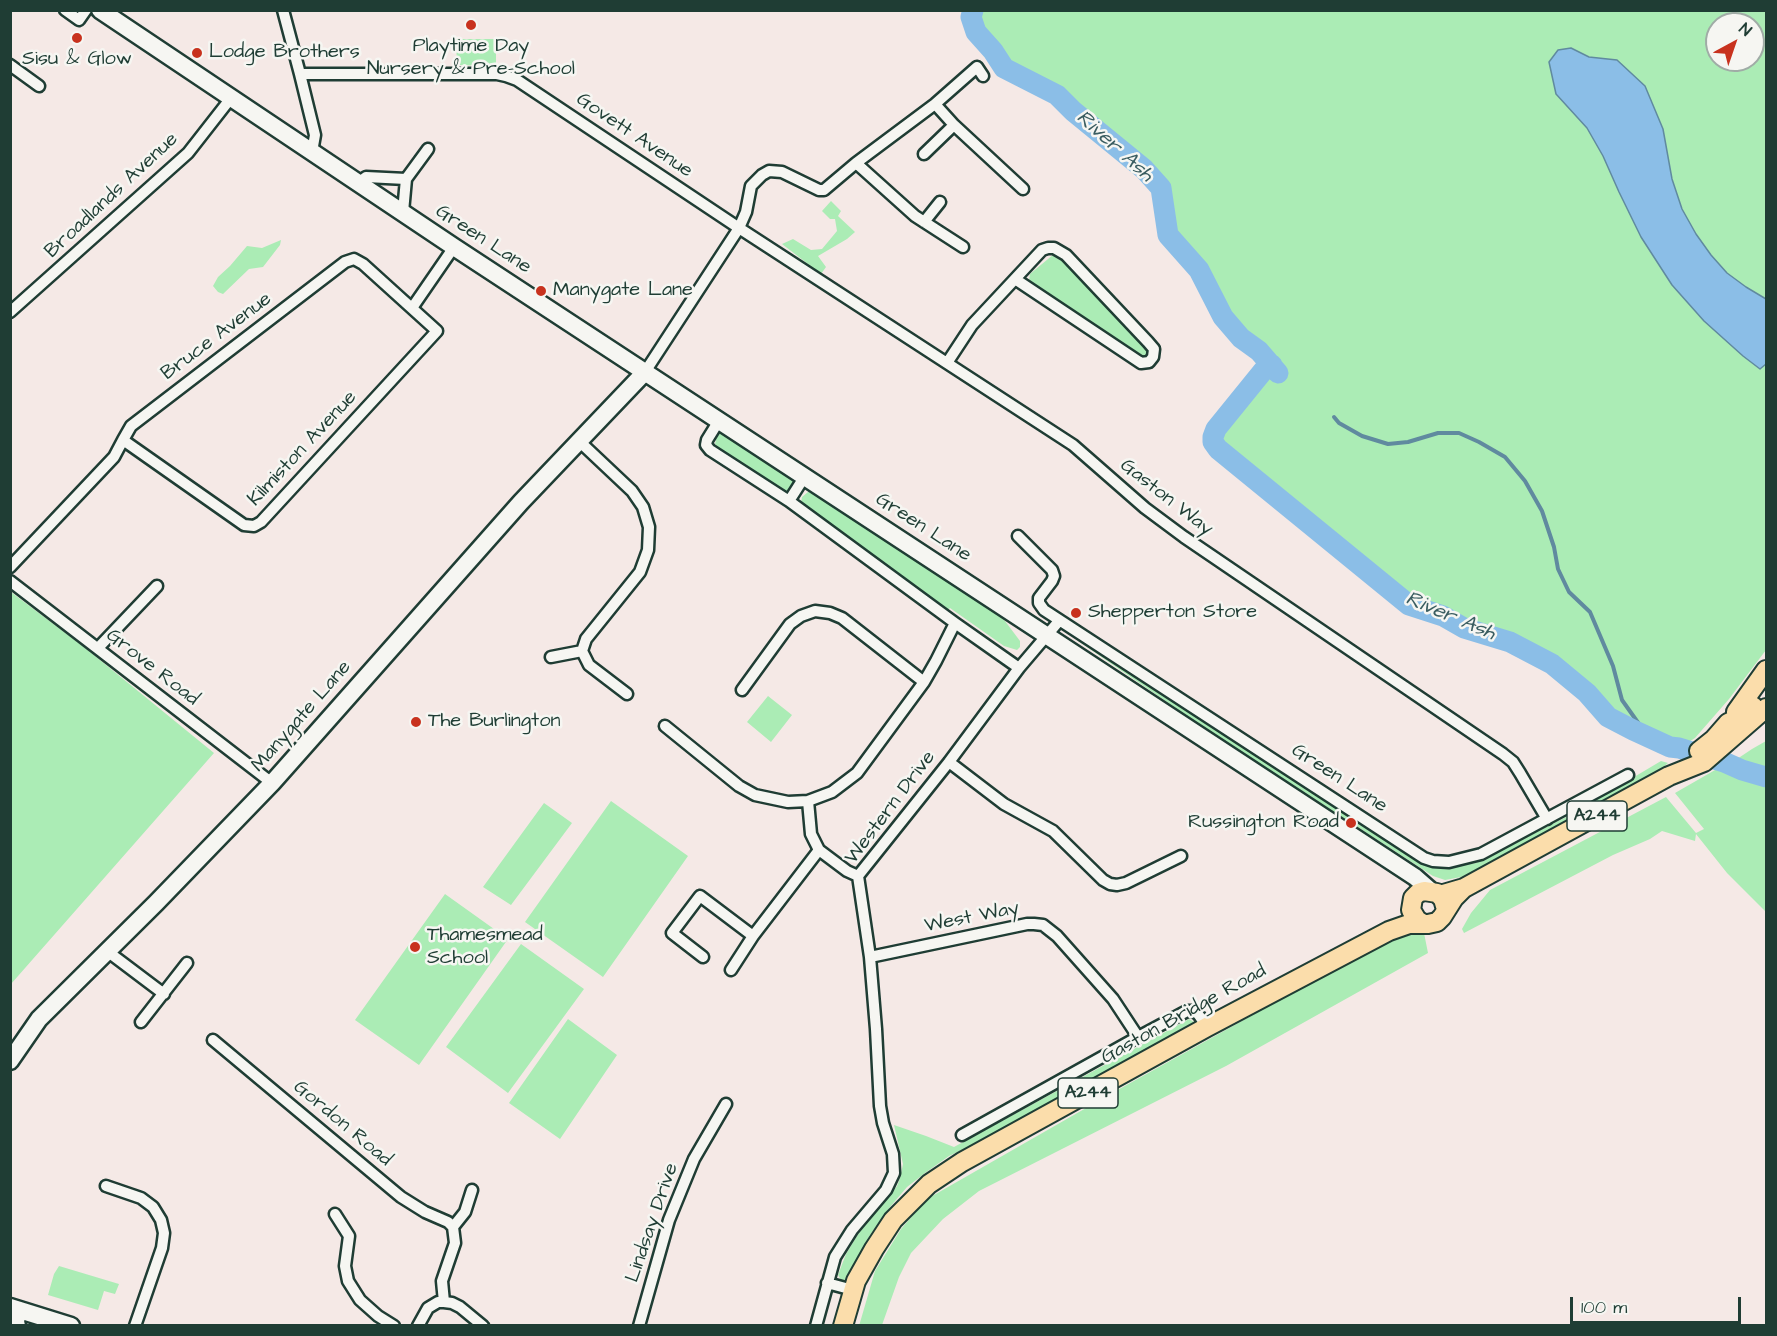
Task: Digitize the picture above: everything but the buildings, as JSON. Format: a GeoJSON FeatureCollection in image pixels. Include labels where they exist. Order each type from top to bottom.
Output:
{"type":"FeatureCollection","features":[{"type":"Feature","properties":{"kind":"main road","name":"Green Lane"},"geometry":{"type":"LineString","coordinates":[[100,10],[454,247],[720,419],[1415,877],[1439,899]]}},
{"type":"Feature","properties":{"kind":"main road","name":"Manygate Lane"},"geometry":{"type":"LineString","coordinates":[[10,1060],[39,1019],[272,783],[453,577],[645,372]]}},
{"type":"Feature","properties":{"kind":"main road","name":"A244"},"geometry":{"type":"LineString","coordinates":[[1704,755],[1767,670]]}},
{"type":"Feature","properties":{"kind":"main road"},"geometry":{"type":"LineString","coordinates":[[1728,723],[1743,716],[1762,698],[1767,700]]}},
{"type":"Feature","properties":{"kind":"main road","name":"A244"},"geometry":{"type":"LineString","coordinates":[[1439,899],[1464,888],[1679,772],[1767,708]]}},
{"type":"Feature","properties":{"kind":"main road"},"geometry":{"type":"LineString","coordinates":[[1400,868],[1409,883],[1413,915],[1422,923],[1428,924],[1437,922],[1442,917],[1439,899],[1424,891],[1418,893],[1412,903]]}},
{"type":"Feature","properties":{"kind":"main road","name":"Gaston Bridge Road"},"geometry":{"type":"LineString","coordinates":[[1389,931],[1412,903]]}},
{"type":"Feature","properties":{"kind":"main road","name":"Gaston Bridge Road"},"geometry":{"type":"LineString","coordinates":[[843,1326],[853,1290],[883,1233],[929,1184],[962,1162],[1207,1027],[1389,931],[1409,924],[1422,923]]}},
{"type":"Feature","properties":{"kind":"main road"},"geometry":{"type":"LineString","coordinates":[[15,1314],[71,1326]]}},
{"type":"Feature","properties":{"kind":"street"},"geometry":{"type":"LineString","coordinates":[[64,10],[79,20],[86,10]]}},
{"type":"Feature","properties":{"kind":"street"},"geometry":{"type":"LineString","coordinates":[[283,10],[315,135],[312,152]]}},
{"type":"Feature","properties":{"kind":"street"},"geometry":{"type":"LineString","coordinates":[[10,65],[39,86]]}},
{"type":"Feature","properties":{"kind":"street"},"geometry":{"type":"LineString","coordinates":[[645,372],[739,228],[746,212],[751,186],[762,175],[769,171],[782,172],[819,190],[824,190],[935,104],[977,68],[983,76]]}},
{"type":"Feature","properties":{"kind":"street","name":"Govett Avenue"},"geometry":{"type":"LineString","coordinates":[[300,74],[497,74],[510,77],[739,228]]}},
{"type":"Feature","properties":{"kind":"street","name":"Broadlands Avenue"},"geometry":{"type":"LineString","coordinates":[[10,312],[188,153],[231,98]]}},
{"type":"Feature","properties":{"kind":"street"},"geometry":{"type":"LineString","coordinates":[[935,104],[954,125],[1023,189]]}},
{"type":"Feature","properties":{"kind":"street"},"geometry":{"type":"LineString","coordinates":[[924,154],[954,125]]}},
{"type":"Feature","properties":{"kind":"street"},"geometry":{"type":"LineString","coordinates":[[358,183],[366,177],[406,179],[428,150]]}},
{"type":"Feature","properties":{"kind":"street"},"geometry":{"type":"LineString","coordinates":[[856,163],[924,222],[963,247]]}},
{"type":"Feature","properties":{"kind":"street","name":"Green Lane"},"geometry":{"type":"LineString","coordinates":[[404,212],[406,179]]}},
{"type":"Feature","properties":{"kind":"street"},"geometry":{"type":"LineString","coordinates":[[924,222],[940,202]]}},
{"type":"Feature","properties":{"kind":"street","name":"Gaston Way"},"geometry":{"type":"LineString","coordinates":[[739,228],[1073,445],[1145,508],[1184,537],[1503,754],[1513,762],[1547,819]]}},
{"type":"Feature","properties":{"kind":"street"},"geometry":{"type":"LineString","coordinates":[[412,308],[454,247]]}},
{"type":"Feature","properties":{"kind":"street"},"geometry":{"type":"LineString","coordinates":[[947,363],[972,325],[1042,250],[1047,248],[1060,251],[1148,342],[1154,349],[1153,357],[1149,362],[1141,363],[1015,279]]}},
{"type":"Feature","properties":{"kind":"street","name":"Bruce Avenue"},"geometry":{"type":"LineString","coordinates":[[12,560],[114,457],[131,426],[345,262],[354,259],[363,264],[412,308]]}},
{"type":"Feature","properties":{"kind":"street","name":"Kilmiston Avenue"},"geometry":{"type":"LineString","coordinates":[[123,441],[244,525],[254,526],[261,522],[437,331],[412,308]]}},
{"type":"Feature","properties":{"kind":"street"},"geometry":{"type":"LineString","coordinates":[[720,419],[707,440],[706,445],[710,450],[789,501],[1019,668]]}},
{"type":"Feature","properties":{"kind":"street"},"geometry":{"type":"LineString","coordinates":[[579,441],[632,491],[643,507],[649,527],[648,550],[640,572],[586,639],[582,651],[589,664],[627,694]]}},
{"type":"Feature","properties":{"kind":"street"},"geometry":{"type":"LineString","coordinates":[[789,501],[805,476]]}},
{"type":"Feature","properties":{"kind":"street","name":"Green Lane"},"geometry":{"type":"LineString","coordinates":[[1018,536],[1052,570],[1054,576],[1041,595],[1039,603],[1044,610],[1424,858],[1449,862],[1473,857],[1628,775]]}},
{"type":"Feature","properties":{"kind":"street","name":"Grove Road"},"geometry":{"type":"LineString","coordinates":[[10,581],[272,783]]}},
{"type":"Feature","properties":{"kind":"street"},"geometry":{"type":"LineString","coordinates":[[98,648],[157,586]]}},
{"type":"Feature","properties":{"kind":"street"},"geometry":{"type":"LineString","coordinates":[[742,690],[790,624],[801,616],[815,611],[830,613],[842,618],[924,682]]}},
{"type":"Feature","properties":{"kind":"street"},"geometry":{"type":"LineString","coordinates":[[1047,635],[1059,621]]}},
{"type":"Feature","properties":{"kind":"street"},"geometry":{"type":"LineString","coordinates":[[665,726],[739,786],[755,795],[788,802],[808,801],[832,792],[857,773],[924,682],[955,623]]}},
{"type":"Feature","properties":{"kind":"street","name":"Western Drive"},"geometry":{"type":"LineString","coordinates":[[827,1282],[835,1257],[843,1243],[886,1190],[894,1173],[893,1154],[880,1106],[870,957],[858,876],[1047,635]]}},
{"type":"Feature","properties":{"kind":"street"},"geometry":{"type":"LineString","coordinates":[[551,657],[582,651]]}},
{"type":"Feature","properties":{"kind":"street"},"geometry":{"type":"LineString","coordinates":[[949,762],[1004,804],[1053,831],[1103,880],[1110,884],[1126,883],[1181,856]]}},
{"type":"Feature","properties":{"kind":"street"},"geometry":{"type":"LineString","coordinates":[[808,801],[811,834],[819,850],[847,871],[858,876]]}},
{"type":"Feature","properties":{"kind":"street"},"geometry":{"type":"LineString","coordinates":[[1580,801],[1591,819]]}},
{"type":"Feature","properties":{"kind":"street"},"geometry":{"type":"LineString","coordinates":[[731,970],[753,936],[819,850]]}},
{"type":"Feature","properties":{"kind":"street"},"geometry":{"type":"LineString","coordinates":[[703,957],[672,928],[697,893],[753,936]]}},
{"type":"Feature","properties":{"kind":"street","name":"West Way"},"geometry":{"type":"LineString","coordinates":[[870,957],[1027,924],[1043,926],[1057,936],[1113,999],[1138,1037]]}},
{"type":"Feature","properties":{"kind":"street"},"geometry":{"type":"LineString","coordinates":[[107,951],[164,994]]}},
{"type":"Feature","properties":{"kind":"street"},"geometry":{"type":"LineString","coordinates":[[141,1022],[187,963]]}},
{"type":"Feature","properties":{"kind":"street"},"geometry":{"type":"LineString","coordinates":[[962,1135],[1187,1011],[1198,1014],[1207,1027]]}},
{"type":"Feature","properties":{"kind":"street","name":"Gordon Road"},"geometry":{"type":"LineString","coordinates":[[213,1040],[401,1197],[425,1212],[448,1222],[453,1227]]}},
{"type":"Feature","properties":{"kind":"street","name":"Lindsay Drive"},"geometry":{"type":"LineString","coordinates":[[639,1326],[669,1220],[694,1160],[726,1104]]}},
{"type":"Feature","properties":{"kind":"street"},"geometry":{"type":"LineString","coordinates":[[106,1186],[145,1200],[162,1220],[164,1233],[162,1248],[135,1326]]}},
{"type":"Feature","properties":{"kind":"street"},"geometry":{"type":"LineString","coordinates":[[444,1302],[442,1281],[454,1243],[453,1227],[465,1212],[472,1190]]}},
{"type":"Feature","properties":{"kind":"street"},"geometry":{"type":"LineString","coordinates":[[335,1214],[349,1236],[345,1266],[348,1281],[360,1300],[394,1326]]}},
{"type":"Feature","properties":{"kind":"street"},"geometry":{"type":"LineString","coordinates":[[816,1326],[827,1282],[853,1290]]}},
{"type":"Feature","properties":{"kind":"street"},"geometry":{"type":"LineString","coordinates":[[418,1326],[428,1308],[438,1302],[452,1303],[460,1307],[483,1326]]}},
{"type":"Feature","properties":{"kind":"green space"},"geometry":{"type":"Polygon","coordinates":[[[975,11],[1766,11],[1766,650],[1729,699],[1695,738],[1679,748],[1670,747],[1633,730],[1608,717],[1587,693],[1552,664],[1510,642],[1464,628],[1443,616],[1409,605],[1218,449],[1213,442],[1213,437],[1266,375],[1271,365],[1259,351],[1241,338],[1223,317],[1199,270],[1168,235],[1165,225],[1170,213],[1165,186],[1132,154],[1121,150],[1057,95],[1004,68],[987,55],[975,11]]]}},
{"type":"Feature","properties":{"kind":"green space"},"geometry":{"type":"Polygon","coordinates":[[[456,39],[496,39],[496,66],[457,65],[456,39]]]}},
{"type":"Feature","properties":{"kind":"green space"},"geometry":{"type":"Polygon","coordinates":[[[831,201],[841,211],[838,216],[855,232],[818,256],[826,267],[821,274],[782,244],[793,239],[811,250],[822,249],[837,231],[835,219],[830,219],[822,211],[831,201]]]}},
{"type":"Feature","properties":{"kind":"green space"},"geometry":{"type":"Polygon","coordinates":[[[281,240],[280,245],[263,267],[249,269],[223,294],[213,286],[218,277],[247,246],[262,248],[281,240]]]}},
{"type":"Feature","properties":{"kind":"green space"},"geometry":{"type":"Polygon","coordinates":[[[1054,254],[1058,254],[1150,352],[1148,356],[1136,355],[1032,285],[1029,281],[1030,274],[1054,254]]]}},
{"type":"Feature","properties":{"kind":"green space"},"geometry":{"type":"Polygon","coordinates":[[[725,432],[797,481],[793,489],[787,492],[778,489],[720,451],[715,444],[717,435],[725,432]]]}},
{"type":"Feature","properties":{"kind":"green space"},"geometry":{"type":"Polygon","coordinates":[[[814,491],[994,611],[1020,641],[1020,647],[1017,650],[1004,646],[950,608],[948,610],[801,503],[802,497],[814,491]]]}},
{"type":"Feature","properties":{"kind":"green space"},"geometry":{"type":"Polygon","coordinates":[[[11,592],[84,647],[214,753],[11,984],[11,592]]]}},
{"type":"Feature","properties":{"kind":"green space"},"geometry":{"type":"Polygon","coordinates":[[[1080,639],[1424,864],[1442,868],[1476,863],[1572,814],[1575,815],[1461,877],[1445,880],[1433,876],[1199,724],[1078,641],[1080,639]]]}},
{"type":"Feature","properties":{"kind":"green space"},"geometry":{"type":"Polygon","coordinates":[[[768,696],[792,715],[771,742],[747,722],[768,696]]]}},
{"type":"Feature","properties":{"kind":"green space"},"geometry":{"type":"Polygon","coordinates":[[[1766,741],[1766,771],[1737,759],[1752,749],[1766,741]]]}},
{"type":"Feature","properties":{"kind":"green space"},"geometry":{"type":"Polygon","coordinates":[[[1661,761],[1668,763],[1659,771],[1595,804],[1597,799],[1661,761]]]}},
{"type":"Feature","properties":{"kind":"green space"},"geometry":{"type":"Polygon","coordinates":[[[1722,766],[1766,782],[1766,912],[1727,873],[1696,834],[1695,841],[1662,831],[1464,933],[1462,929],[1471,913],[1490,890],[1666,797],[1696,833],[1704,829],[1675,793],[1722,766]]]}},
{"type":"Feature","properties":{"kind":"green space"},"geometry":{"type":"Polygon","coordinates":[[[611,801],[688,856],[603,977],[525,922],[611,801]]]}},
{"type":"Feature","properties":{"kind":"green space"},"geometry":{"type":"Polygon","coordinates":[[[544,803],[572,823],[511,905],[483,887],[544,803]]]}},
{"type":"Feature","properties":{"kind":"green space"},"geometry":{"type":"Polygon","coordinates":[[[445,894],[508,939],[419,1065],[355,1020],[445,894]]]}},
{"type":"Feature","properties":{"kind":"green space"},"geometry":{"type":"Polygon","coordinates":[[[1424,933],[1428,953],[1226,1066],[979,1191],[943,1219],[911,1253],[899,1277],[882,1325],[859,1326],[875,1271],[901,1229],[927,1199],[1395,936],[1424,933]]]}},
{"type":"Feature","properties":{"kind":"green space"},"geometry":{"type":"Polygon","coordinates":[[[521,944],[584,989],[508,1093],[446,1047],[521,944]]]}},
{"type":"Feature","properties":{"kind":"green space"},"geometry":{"type":"Polygon","coordinates":[[[568,1019],[617,1055],[560,1139],[509,1103],[568,1019]]]}},
{"type":"Feature","properties":{"kind":"green space"},"geometry":{"type":"Polygon","coordinates":[[[1189,1019],[1194,1022],[983,1140],[949,1156],[925,1173],[907,1187],[890,1207],[870,1235],[845,1280],[841,1280],[838,1275],[846,1254],[863,1226],[897,1186],[900,1178],[903,1164],[894,1125],[954,1147],[1189,1019]]]}},
{"type":"Feature","properties":{"kind":"green space"},"geometry":{"type":"Polygon","coordinates":[[[59,1266],[119,1284],[115,1294],[104,1291],[98,1310],[48,1295],[54,1274],[59,1266]]]}},
{"type":"Feature","properties":{"kind":"water"},"geometry":{"type":"Polygon","coordinates":[[[1571,48],[1589,57],[1617,60],[1645,86],[1663,129],[1672,179],[1682,209],[1696,234],[1727,273],[1766,299],[1766,364],[1760,369],[1704,321],[1672,285],[1641,237],[1603,156],[1587,128],[1556,94],[1549,62],[1558,50],[1571,48]]]}},
{"type":"Feature","properties":{"kind":"waterway","name":"River Ash"},"geometry":{"type":"LineString","coordinates":[[973,10],[971,17],[976,32],[1004,68],[1057,95],[1073,111],[1144,169],[1161,188],[1168,235],[1199,270],[1223,317],[1241,338],[1259,351],[1278,373]]}},
{"type":"Feature","properties":{"kind":"waterway","name":"River Ash"},"geometry":{"type":"LineString","coordinates":[[1272,365],[1263,371],[1216,429],[1213,442],[1218,449],[1409,605],[1443,616],[1464,628],[1510,642],[1552,664],[1587,693],[1608,717],[1633,730],[1670,747],[1766,777]]}},
{"type":"Feature","properties":{"kind":"waterway"},"geometry":{"type":"LineString","coordinates":[[1334,417],[1339,423],[1362,436],[1388,444],[1408,442],[1438,433],[1459,433],[1505,457],[1525,481],[1542,511],[1554,547],[1558,569],[1569,592],[1590,612],[1613,666],[1622,700],[1639,724],[1670,747]]}},
{"type":"Feature","properties":{"kind":"place","name":"Playtime Day Nursery & Pre-School"},"geometry":{"type":"Point","coordinates":[471,25]}},
{"type":"Feature","properties":{"kind":"place","name":"Sisu & Glow"},"geometry":{"type":"Point","coordinates":[77,38]}},
{"type":"Feature","properties":{"kind":"place","name":"Lodge Brothers"},"geometry":{"type":"Point","coordinates":[197,53]}},
{"type":"Feature","properties":{"kind":"place","name":"Manygate Lane"},"geometry":{"type":"Point","coordinates":[541,291]}},
{"type":"Feature","properties":{"kind":"place","name":"Shepperton Store"},"geometry":{"type":"Point","coordinates":[1076,613]}},
{"type":"Feature","properties":{"kind":"place","name":"The Burlington"},"geometry":{"type":"Point","coordinates":[416,722]}},
{"type":"Feature","properties":{"kind":"place","name":"Russington Road"},"geometry":{"type":"Point","coordinates":[1351,823]}},
{"type":"Feature","properties":{"kind":"place","name":"Thamesmead School"},"geometry":{"type":"Point","coordinates":[415,947]}}]}
